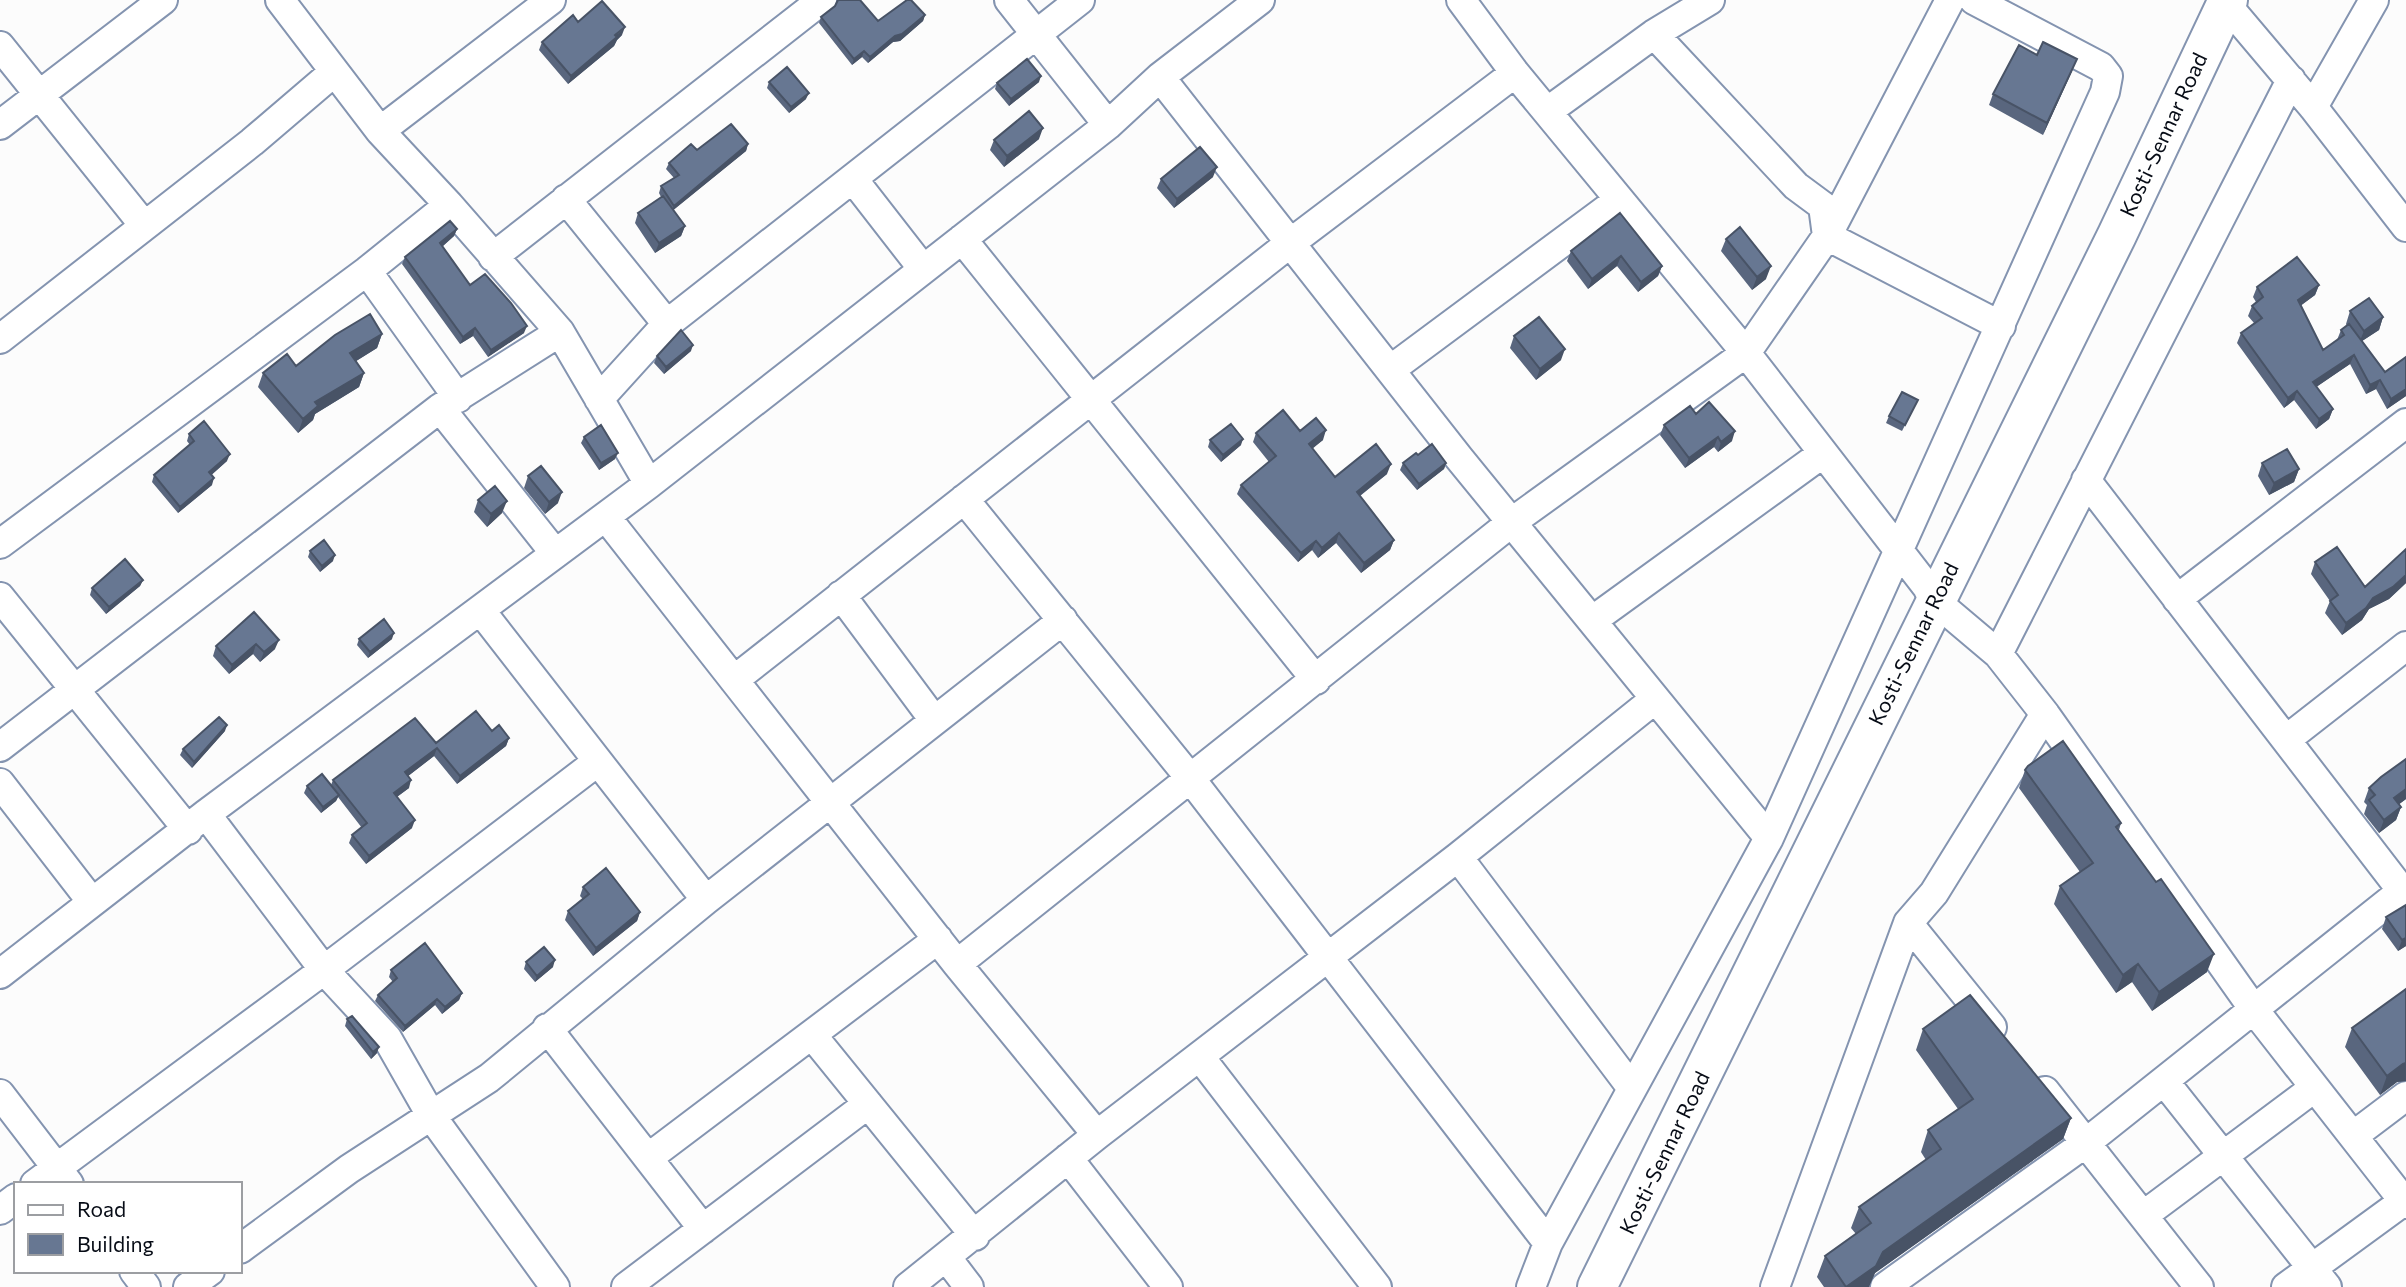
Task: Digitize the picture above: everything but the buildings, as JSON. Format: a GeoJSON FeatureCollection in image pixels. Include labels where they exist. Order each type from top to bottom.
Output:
{"type":"FeatureCollection","features":[{"type":"Feature","properties":{"kind":"highway","name":"Kosti-Sennar Road"},"geometry":{"type":"LineString","coordinates":[[1597,1287],[1934,600],[2117,235],[2227,2]]}},
{"type":"Feature","properties":{"kind":"street"},"geometry":{"type":"LineString","coordinates":[[0,125],[163,0]]}},
{"type":"Feature","properties":{"kind":"street"},"geometry":{"type":"LineString","coordinates":[[493,257],[822,0]]}},
{"type":"Feature","properties":{"kind":"street"},"geometry":{"type":"LineString","coordinates":[[1009,0],[1108,125]]}},
{"type":"Feature","properties":{"kind":"street"},"geometry":{"type":"LineString","coordinates":[[599,399],[667,324],[1080,0]]}},
{"type":"Feature","properties":{"kind":"street"},"geometry":{"type":"LineString","coordinates":[[0,974],[197,822],[481,611],[554,552],[649,484],[1108,125],[1160,77],[1260,0]]}},
{"type":"Feature","properties":{"kind":"street"},"geometry":{"type":"LineString","coordinates":[[1461,0],[1515,73],[1746,353],[1934,600],[1998,654],[2045,714],[2255,1011],[2405,1203],[2320,1277],[2286,1287]]}},
{"type":"Feature","properties":{"kind":"street"},"geometry":{"type":"LineString","coordinates":[[1548,111],[1654,34],[1710,0]]}},
{"type":"Feature","properties":{"kind":"street"},"geometry":{"type":"LineString","coordinates":[[957,964],[1512,522],[1746,353],[1827,236],[1950,0]]}},
{"type":"Feature","properties":{"kind":"street"},"geometry":{"type":"LineString","coordinates":[[1531,1287],[1548,1243],[1769,838],[2103,98],[2108,76],[2101,67],[1974,0]]}},
{"type":"Feature","properties":{"kind":"street"},"geometry":{"type":"LineString","coordinates":[[2313,107],[2374,0]]}},
{"type":"Feature","properties":{"kind":"street"},"geometry":{"type":"LineString","coordinates":[[284,1],[380,131],[560,332],[649,484]]}},
{"type":"Feature","properties":{"kind":"street"},"geometry":{"type":"LineString","coordinates":[[380,131],[549,1]]}},
{"type":"Feature","properties":{"kind":"street"},"geometry":{"type":"LineString","coordinates":[[2227,2],[2406,227]]}},
{"type":"Feature","properties":{"kind":"street"},"geometry":{"type":"LineString","coordinates":[[1654,34],[1796,186],[1823,206],[1827,236]]}},
{"type":"Feature","properties":{"kind":"street"},"geometry":{"type":"LineString","coordinates":[[0,46],[143,224]]}},
{"type":"Feature","properties":{"kind":"street"},"geometry":{"type":"LineString","coordinates":[[0,339],[143,224],[252,142],[334,72]]}},
{"type":"Feature","properties":{"kind":"street"},"geometry":{"type":"LineString","coordinates":[[734,680],[1289,244],[1515,73]]}},
{"type":"Feature","properties":{"kind":"street"},"geometry":{"type":"LineString","coordinates":[[1160,77],[1289,244],[1769,838]]}},
{"type":"Feature","properties":{"kind":"street"},"geometry":{"type":"LineString","coordinates":[[1998,654],[2291,80]]}},
{"type":"Feature","properties":{"kind":"street"},"geometry":{"type":"LineString","coordinates":[[853,179],[923,269]]}},
{"type":"Feature","properties":{"kind":"street"},"geometry":{"type":"LineString","coordinates":[[566,199],[667,324]]}},
{"type":"Feature","properties":{"kind":"street"},"geometry":{"type":"LineString","coordinates":[[1390,370],[1619,200]]}},
{"type":"Feature","properties":{"kind":"street"},"geometry":{"type":"LineString","coordinates":[[0,544],[367,271],[449,205]]}},
{"type":"Feature","properties":{"kind":"street"},"geometry":{"type":"LineString","coordinates":[[1827,236],[2001,326]]}},
{"type":"Feature","properties":{"kind":"street"},"geometry":{"type":"LineString","coordinates":[[962,239],[1316,680]]}},
{"type":"Feature","properties":{"kind":"street"},"geometry":{"type":"LineString","coordinates":[[367,271],[449,403],[554,552]]}},
{"type":"Feature","properties":{"kind":"street"},"geometry":{"type":"LineString","coordinates":[[0,747],[449,403],[560,332]]}},
{"type":"Feature","properties":{"kind":"street"},"geometry":{"type":"LineString","coordinates":[[2178,599],[2406,423]]}},
{"type":"Feature","properties":{"kind":"street"},"geometry":{"type":"LineString","coordinates":[[1593,620],[1822,454]]}},
{"type":"Feature","properties":{"kind":"street"},"geometry":{"type":"LineString","coordinates":[[1885,1287],[2087,1142],[2405,892],[2086,480]]}},
{"type":"Feature","properties":{"kind":"street"},"geometry":{"type":"LineString","coordinates":[[964,499],[1190,778],[1548,1243]]}},
{"type":"Feature","properties":{"kind":"street"},"geometry":{"type":"LineString","coordinates":[[606,517],[957,964],[1097,1135]]}},
{"type":"Feature","properties":{"kind":"street"},"geometry":{"type":"LineString","coordinates":[[841,595],[934,720]]}},
{"type":"Feature","properties":{"kind":"street"},"geometry":{"type":"LineString","coordinates":[[0,597],[75,689],[197,822],[324,970],[387,1038],[432,1117],[555,1287]]}},
{"type":"Feature","properties":{"kind":"street"},"geometry":{"type":"LineString","coordinates":[[481,611],[706,900]]}},
{"type":"Feature","properties":{"kind":"street"},"geometry":{"type":"LineString","coordinates":[[242,1248],[349,1169],[489,1078],[706,900],[1063,620]]}},
{"type":"Feature","properties":{"kind":"street"},"geometry":{"type":"LineString","coordinates":[[2287,739],[2406,646]]}},
{"type":"Feature","properties":{"kind":"street"},"geometry":{"type":"LineString","coordinates":[[908,1287],[975,1236],[1097,1135],[1458,857],[1655,699]]}},
{"type":"Feature","properties":{"kind":"street"},"geometry":{"type":"LineString","coordinates":[[1776,1287],[1908,923],[1934,892],[2045,714]]}},
{"type":"Feature","properties":{"kind":"street"},"geometry":{"type":"LineString","coordinates":[[0,1094],[54,1178],[597,762]]}},
{"type":"Feature","properties":{"kind":"street"},"geometry":{"type":"LineString","coordinates":[[0,783],[9,813],[92,902]]}},
{"type":"Feature","properties":{"kind":"street"},"geometry":{"type":"LineString","coordinates":[[1458,857],[1631,1087]]}},
{"type":"Feature","properties":{"kind":"street"},"geometry":{"type":"LineString","coordinates":[[1908,923],[2087,1142],[2197,1286]]}},
{"type":"Feature","properties":{"kind":"street"},"geometry":{"type":"LineString","coordinates":[[648,1158],[938,940]]}},
{"type":"Feature","properties":{"kind":"street"},"geometry":{"type":"LineString","coordinates":[[547,1028],[703,1228]]}},
{"type":"Feature","properties":{"kind":"street"},"geometry":{"type":"LineString","coordinates":[[812,1035],[975,1236]]}},
{"type":"Feature","properties":{"kind":"street"},"geometry":{"type":"LineString","coordinates":[[1199,1057],[1377,1287]]}},
{"type":"Feature","properties":{"kind":"street"},"geometry":{"type":"LineString","coordinates":[[2164,1081],[2320,1277]]}},
{"type":"Feature","properties":{"kind":"street"},"geometry":{"type":"LineString","coordinates":[[2144,1215],[2314,1088]]}},
{"type":"Feature","properties":{"kind":"street"},"geometry":{"type":"LineString","coordinates":[[2353,1136],[2406,1096]]}},
{"type":"Feature","properties":{"kind":"street"},"geometry":{"type":"LineString","coordinates":[[626,1287],[868,1104]]}},
{"type":"Feature","properties":{"kind":"street"},"geometry":{"type":"LineString","coordinates":[[1069,1158],[1168,1287]]}},
{"type":"Feature","properties":{"kind":"street"},"geometry":{"type":"LineString","coordinates":[[947,1258],[969,1287]]}},
{"type":"Feature","properties":{"kind":"street"},"geometry":{"type":"LineString","coordinates":[[188,1287],[207,1273]]}}]}
